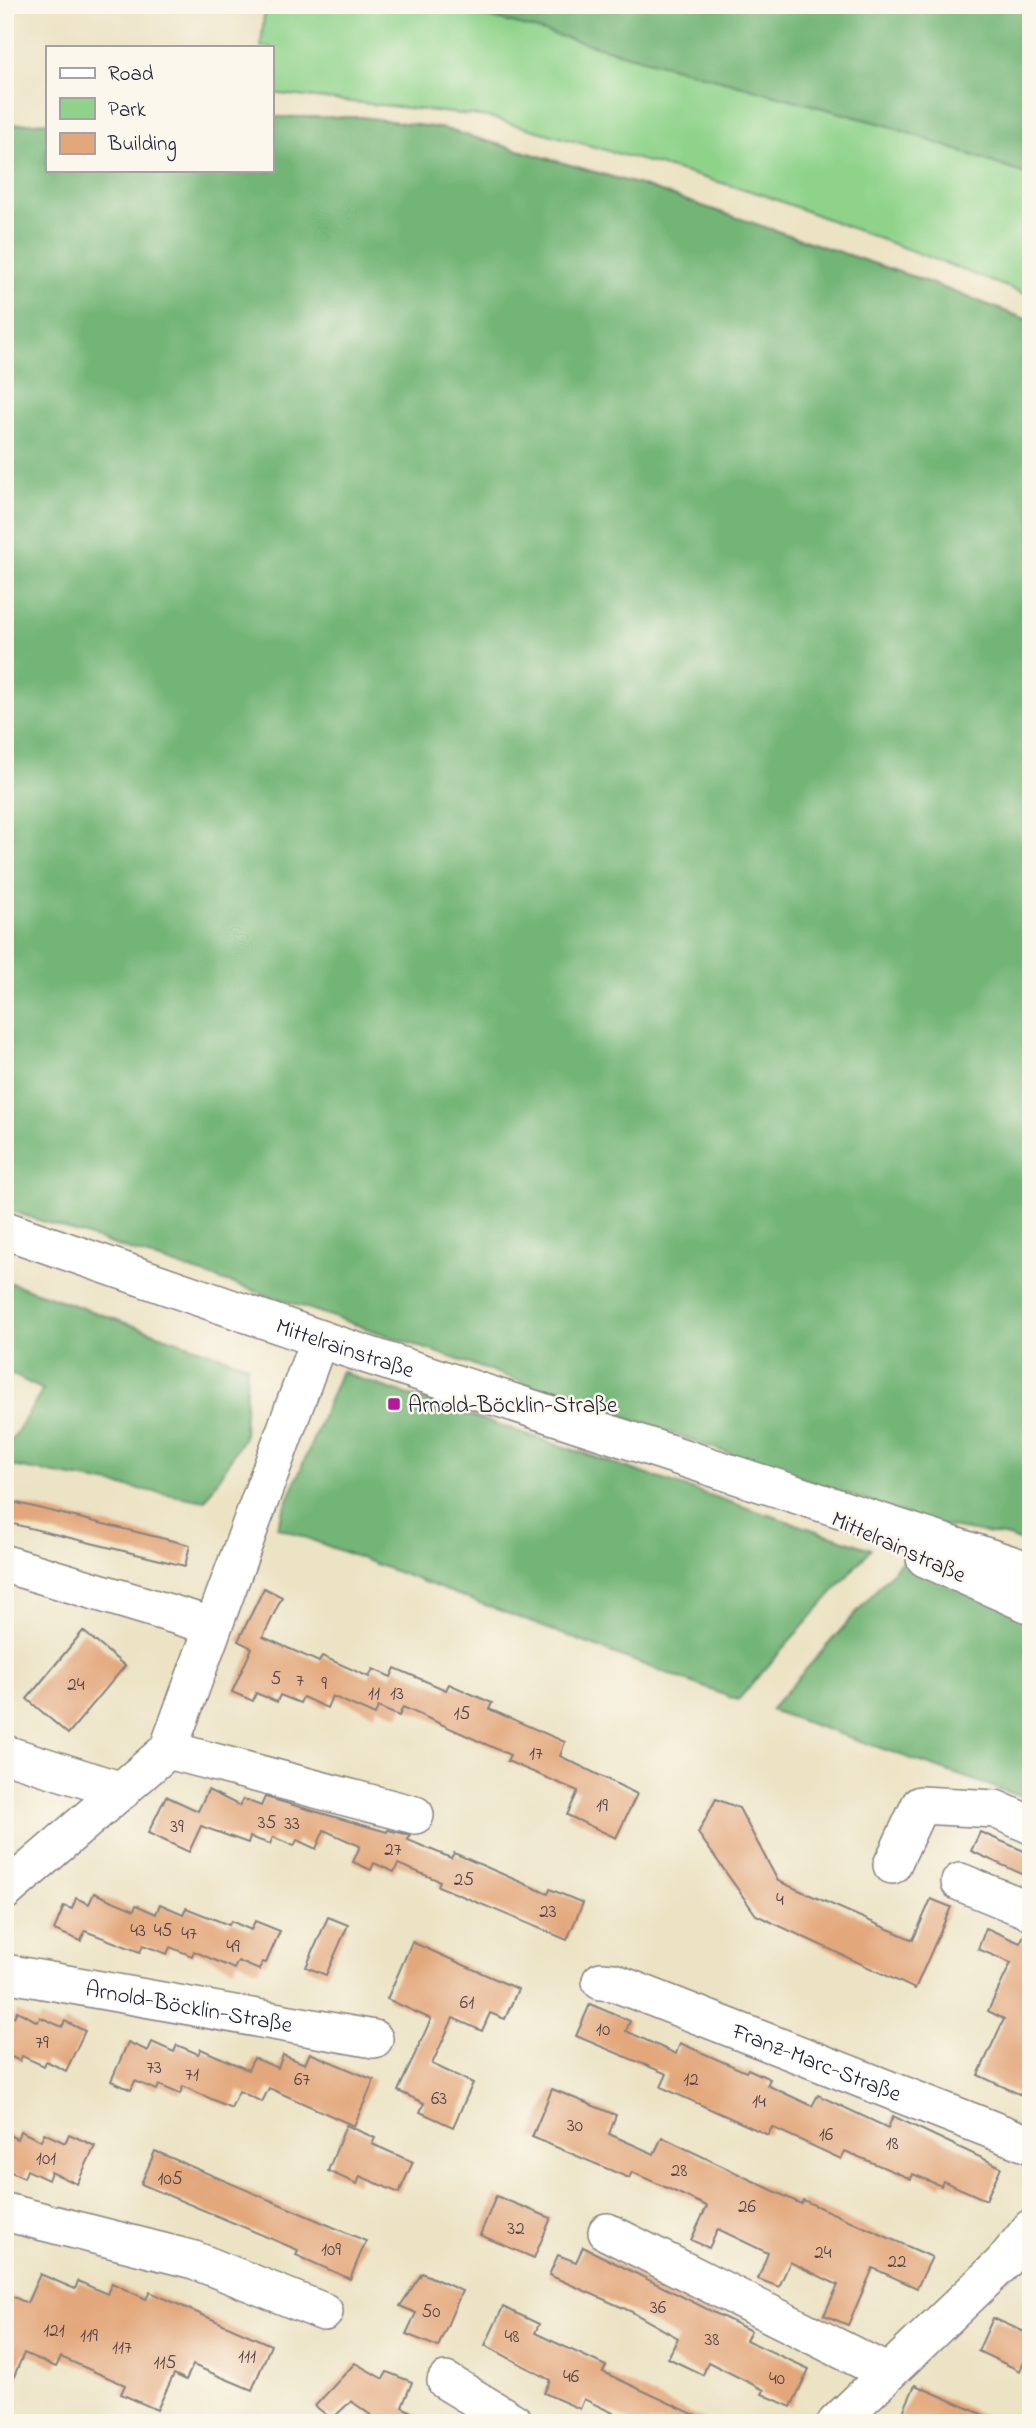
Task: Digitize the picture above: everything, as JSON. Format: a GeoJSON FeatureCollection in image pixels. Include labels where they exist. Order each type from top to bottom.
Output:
{"type":"FeatureCollection","features":[{"type":"Feature","properties":{"kind":"street","name":"Mittelrainstraße"},"geometry":{"type":"LineString","coordinates":[[5,1230],[319,1339],[1031,1571]]}},
{"type":"Feature","properties":{"kind":"street"},"geometry":{"type":"LineString","coordinates":[[5,1891],[168,1749],[319,1339]]}},
{"type":"Feature","properties":{"kind":"street","name":"Mittelrainstraße"},"geometry":{"type":"LineString","coordinates":[[768,1487],[1031,1605]]}},
{"type":"Feature","properties":{"kind":"street"},"geometry":{"type":"LineString","coordinates":[[5,1564],[212,1626]]}},
{"type":"Feature","properties":{"kind":"street"},"geometry":{"type":"LineString","coordinates":[[168,1749],[415,1815]]}},
{"type":"Feature","properties":{"kind":"street"},"geometry":{"type":"LineString","coordinates":[[5,1754],[122,1791]]}},
{"type":"Feature","properties":{"kind":"street"},"geometry":{"type":"LineString","coordinates":[[892,1865],[920,1805],[995,1809],[1031,1825]]}},
{"type":"Feature","properties":{"kind":"street"},"geometry":{"type":"LineString","coordinates":[[960,1882],[1031,1911]]}},
{"type":"Feature","properties":{"kind":"street","name":"Arnold-Böcklin-Straße"},"geometry":{"type":"LineString","coordinates":[[5,1973],[374,2039]]}},
{"type":"Feature","properties":{"kind":"street","name":"Franz-Marc-Straße"},"geometry":{"type":"LineString","coordinates":[[601,1981],[613,1982],[1031,2145]]}},
{"type":"Feature","properties":{"kind":"street"},"geometry":{"type":"LineString","coordinates":[[5,2212],[194,2260],[324,2312]]}},
{"type":"Feature","properties":{"kind":"street"},"geometry":{"type":"LineString","coordinates":[[836,2423],[886,2372],[1017,2270],[1031,2228]]}},
{"type":"Feature","properties":{"kind":"street"},"geometry":{"type":"LineString","coordinates":[[607,2232],[886,2372]]}},
{"type":"Feature","properties":{"kind":"street"},"geometry":{"type":"LineString","coordinates":[[446,2381],[515,2423]]}},
{"type":"Feature","properties":{"kind":"green space"},"geometry":{"type":"Polygon","coordinates":[[[265,5],[446,5],[889,126],[1031,176],[1031,296],[761,194],[488,117],[273,93],[273,46],[261,46],[265,5]]]}},
{"type":"Feature","properties":{"kind":"green space"},"geometry":{"type":"Polygon","coordinates":[[[446,5],[1031,5],[1031,176],[889,126],[446,5]]]}},
{"type":"Feature","properties":{"kind":"green space"},"geometry":{"type":"Polygon","coordinates":[[[273,117],[363,117],[445,129],[640,185],[917,278],[1031,321],[1031,1546],[1009,1537],[937,1525],[328,1315],[5,1209],[5,125],[46,122],[46,172],[273,172],[273,117]]]}},
{"type":"Feature","properties":{"kind":"green space"},"geometry":{"type":"Polygon","coordinates":[[[5,1281],[247,1365],[244,1437],[205,1501],[5,1465],[5,1451],[43,1390],[5,1371],[5,1281]]]}},
{"type":"Feature","properties":{"kind":"green space"},"geometry":{"type":"Polygon","coordinates":[[[341,1371],[871,1549],[738,1700],[277,1527],[341,1371]]]}},
{"type":"Feature","properties":{"kind":"green space"},"geometry":{"type":"Polygon","coordinates":[[[902,1561],[1031,1615],[1031,1800],[770,1710],[902,1561]]]}},
{"type":"Feature","properties":{"kind":"building"},"geometry":{"type":"Polygon","coordinates":[[[5,1500],[190,1545],[185,1566],[5,1522],[5,1500]]]}},
{"type":"Feature","properties":{"kind":"building"},"geometry":{"type":"Polygon","coordinates":[[[264,1588],[282,1597],[263,1637],[319,1662],[322,1656],[369,1677],[373,1669],[391,1677],[395,1668],[446,1690],[449,1684],[492,1703],[489,1709],[565,1742],[560,1756],[637,1794],[616,1838],[567,1815],[578,1791],[507,1761],[510,1755],[403,1707],[399,1716],[378,1707],[375,1715],[332,1696],[327,1708],[303,1697],[300,1703],[280,1695],[277,1702],[256,1693],[253,1701],[232,1692],[252,1648],[238,1641],[264,1588]]]}},
{"type":"Feature","properties":{"kind":"building"},"geometry":{"type":"Polygon","coordinates":[[[83,1631],[125,1666],[68,1734],[27,1699],[83,1631]]]}},
{"type":"Feature","properties":{"kind":"building"},"geometry":{"type":"Polygon","coordinates":[[[208,1790],[240,1806],[243,1799],[261,1806],[265,1797],[387,1832],[388,1830],[410,1835],[408,1840],[451,1858],[454,1853],[548,1894],[550,1889],[583,1903],[567,1940],[438,1886],[440,1881],[398,1864],[394,1872],[374,1863],[371,1870],[353,1862],[360,1846],[324,1830],[316,1849],[297,1840],[294,1846],[273,1837],[270,1844],[250,1837],[248,1843],[201,1826],[189,1852],[148,1833],[166,1796],[198,1811],[208,1790]]]}},
{"type":"Feature","properties":{"kind":"building"},"geometry":{"type":"Polygon","coordinates":[[[716,1799],[739,1808],[778,1881],[913,1940],[931,1899],[951,1907],[915,1989],[756,1915],[698,1833],[716,1799]]]}},
{"type":"Feature","properties":{"kind":"building"},"geometry":{"type":"Polygon","coordinates":[[[980,1832],[1031,1854],[1031,1878],[971,1851],[980,1832]]]}},
{"type":"Feature","properties":{"kind":"building"},"geometry":{"type":"Polygon","coordinates":[[[94,1893],[134,1910],[136,1905],[156,1914],[160,1904],[183,1914],[186,1908],[229,1925],[231,1921],[251,1930],[255,1921],[280,1931],[266,1963],[262,1962],[259,1970],[238,1961],[234,1969],[194,1951],[192,1956],[170,1947],[167,1954],[143,1945],[140,1952],[85,1931],[81,1941],[54,1930],[64,1906],[72,1909],[76,1898],[89,1904],[94,1893]]]}},
{"type":"Feature","properties":{"kind":"building"},"geometry":{"type":"Polygon","coordinates":[[[328,1917],[348,1925],[326,1975],[306,1967],[328,1917]]]}},
{"type":"Feature","properties":{"kind":"building"},"geometry":{"type":"Polygon","coordinates":[[[986,1928],[1020,1943],[1026,1931],[1031,1932],[1031,2073],[1021,2095],[978,2075],[1004,2019],[988,2011],[1011,1963],[978,1949],[986,1928]]]}},
{"type":"Feature","properties":{"kind":"building"},"geometry":{"type":"Polygon","coordinates":[[[412,1942],[518,1989],[505,2019],[490,2013],[482,2031],[453,2018],[432,2064],[473,2083],[453,2127],[420,2112],[424,2103],[398,2091],[431,2019],[387,1999],[412,1942]]]}},
{"type":"Feature","properties":{"kind":"building"},"geometry":{"type":"Polygon","coordinates":[[[590,2004],[630,2021],[626,2031],[676,2054],[680,2043],[746,2072],[748,2069],[770,2079],[767,2085],[812,2106],[818,2095],[888,2128],[893,2116],[1001,2167],[986,2200],[943,2181],[941,2186],[913,2174],[911,2179],[845,2151],[841,2159],[772,2127],[768,2135],[661,2087],[667,2074],[576,2036],[590,2004]]]}},
{"type":"Feature","properties":{"kind":"building"},"geometry":{"type":"Polygon","coordinates":[[[17,2011],[38,2022],[40,2017],[62,2027],[65,2021],[85,2031],[66,2071],[46,2061],[44,2066],[22,2056],[20,2061],[5,2054],[5,2013],[14,2017],[17,2011]]]}},
{"type":"Feature","properties":{"kind":"building"},"geometry":{"type":"Polygon","coordinates":[[[128,2042],[148,2051],[152,2042],[174,2052],[177,2045],[198,2054],[201,2049],[248,2070],[254,2058],[278,2068],[283,2055],[305,2064],[310,2053],[374,2080],[354,2126],[269,2088],[262,2102],[239,2091],[231,2108],[183,2086],[180,2094],[159,2085],[157,2090],[135,2081],[131,2090],[111,2081],[128,2042]]]}},
{"type":"Feature","properties":{"kind":"building"},"geometry":{"type":"Polygon","coordinates":[[[552,2089],[616,2115],[609,2134],[654,2154],[662,2137],[801,2204],[803,2200],[932,2257],[917,2288],[873,2268],[848,2325],[824,2315],[838,2285],[790,2262],[779,2287],[758,2279],[768,2253],[718,2229],[709,2248],[691,2240],[707,2206],[632,2172],[629,2178],[532,2137],[552,2089]]]}},
{"type":"Feature","properties":{"kind":"building"},"geometry":{"type":"Polygon","coordinates":[[[346,2125],[375,2138],[372,2144],[413,2162],[399,2193],[360,2176],[357,2184],[328,2171],[346,2125]]]}},
{"type":"Feature","properties":{"kind":"building"},"geometry":{"type":"Polygon","coordinates":[[[20,2131],[41,2141],[44,2133],[65,2143],[69,2134],[95,2146],[77,2184],[51,2172],[48,2180],[27,2170],[24,2178],[5,2169],[5,2133],[17,2139],[20,2131]]]}},
{"type":"Feature","properties":{"kind":"building"},"geometry":{"type":"Polygon","coordinates":[[[155,2151],[366,2241],[350,2279],[296,2255],[298,2250],[141,2184],[155,2151]]]}},
{"type":"Feature","properties":{"kind":"building"},"geometry":{"type":"Polygon","coordinates":[[[496,2196],[551,2218],[534,2258],[480,2235],[496,2196]]]}},
{"type":"Feature","properties":{"kind":"building"},"geometry":{"type":"Polygon","coordinates":[[[583,2247],[751,2331],[746,2340],[809,2369],[791,2407],[762,2394],[764,2390],[708,2362],[703,2375],[668,2358],[678,2338],[630,2311],[549,2275],[558,2255],[576,2262],[583,2247]]]}},
{"type":"Feature","properties":{"kind":"building"},"geometry":{"type":"Polygon","coordinates":[[[422,2273],[462,2291],[438,2347],[406,2334],[416,2313],[400,2306],[422,2273]]]}},
{"type":"Feature","properties":{"kind":"building"},"geometry":{"type":"Polygon","coordinates":[[[40,2274],[75,2289],[78,2281],[107,2294],[112,2283],[146,2299],[150,2292],[271,2345],[252,2390],[193,2365],[186,2380],[174,2374],[157,2410],[121,2394],[125,2385],[61,2357],[56,2367],[24,2353],[5,2397],[5,2293],[27,2303],[40,2274]]]}},
{"type":"Feature","properties":{"kind":"building"},"geometry":{"type":"Polygon","coordinates":[[[503,2307],[539,2324],[535,2333],[606,2366],[603,2372],[712,2423],[634,2423],[584,2399],[580,2409],[544,2393],[550,2380],[485,2345],[503,2307]]]}},
{"type":"Feature","properties":{"kind":"building"},"geometry":{"type":"Polygon","coordinates":[[[993,2318],[1031,2335],[1031,2364],[1024,2361],[1020,2371],[978,2351],[993,2318]]]}},
{"type":"Feature","properties":{"kind":"building"},"geometry":{"type":"Polygon","coordinates":[[[355,2363],[383,2379],[387,2372],[412,2382],[402,2407],[431,2423],[382,2423],[351,2401],[332,2419],[315,2406],[355,2363]]]}},
{"type":"Feature","properties":{"kind":"building"},"geometry":{"type":"Polygon","coordinates":[[[915,2385],[959,2404],[1002,2423],[898,2423],[915,2385]]]}},
{"type":"Feature","properties":{"kind":"place","name":"Arnold-Böcklin-Straße"},"geometry":{"type":"Point","coordinates":[394,1404]}}]}
